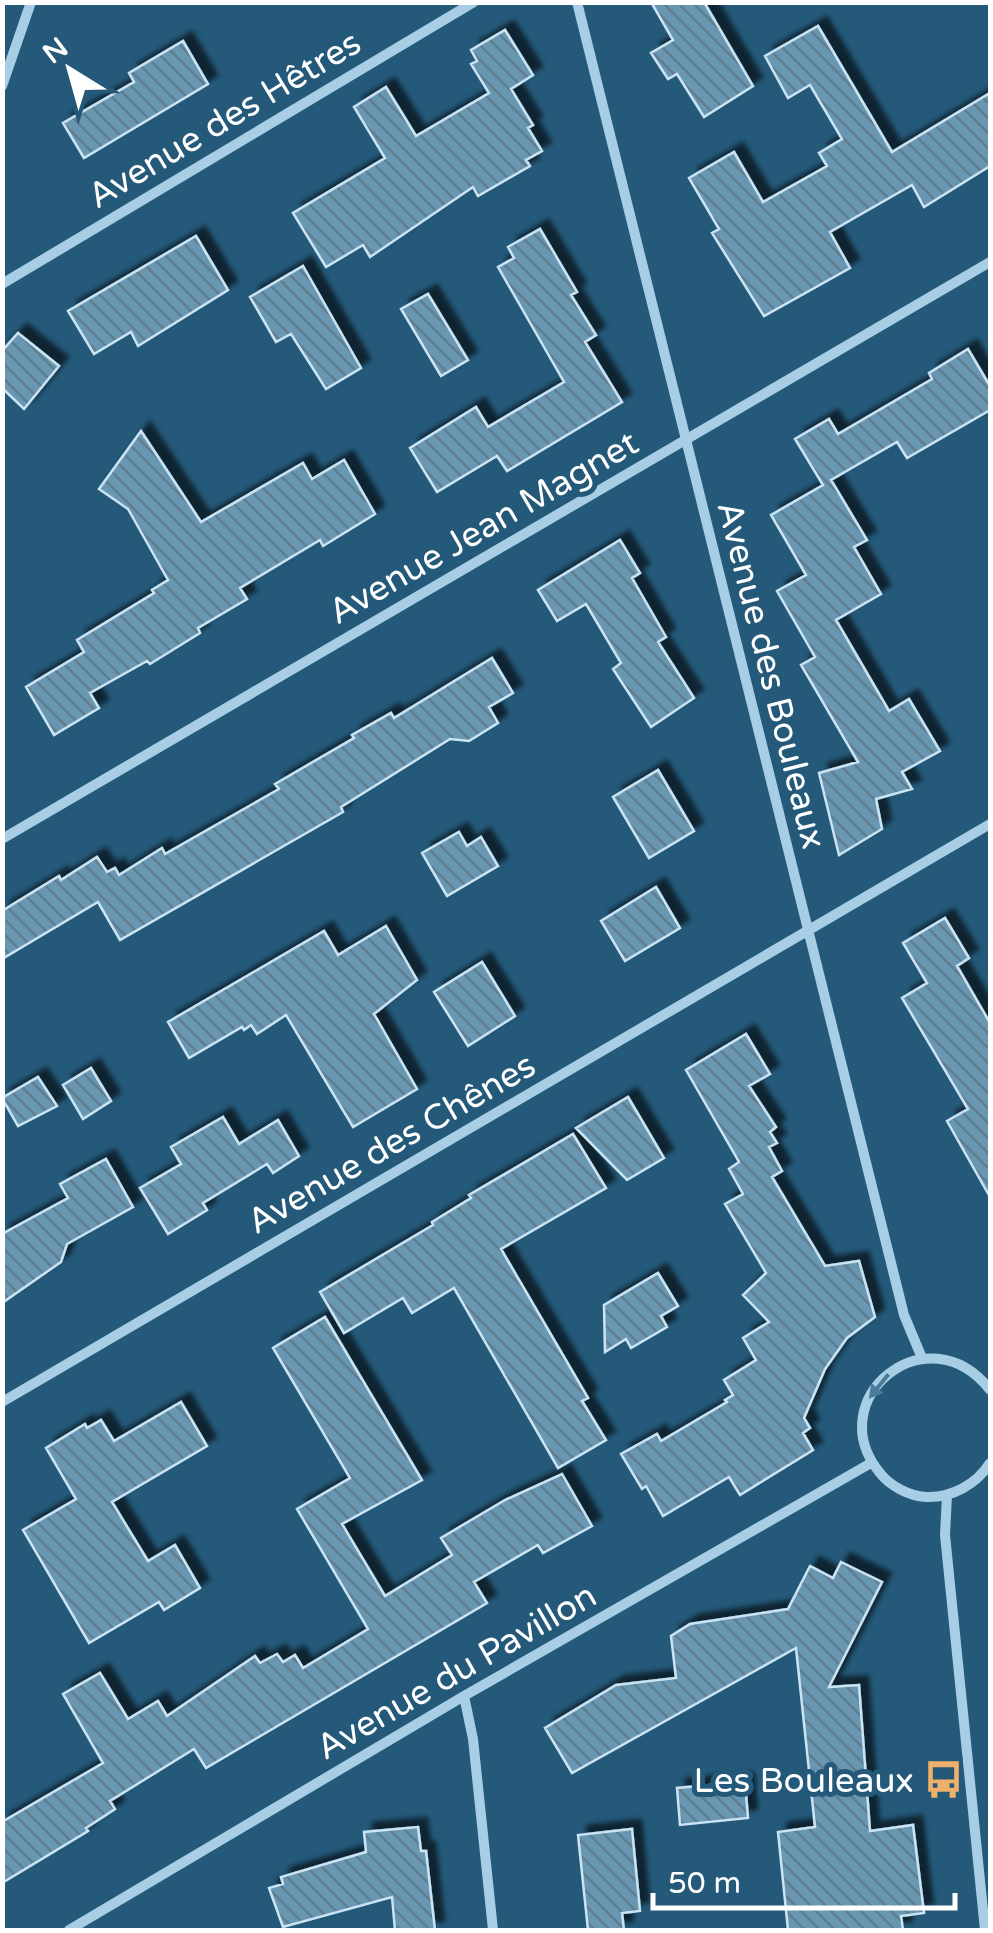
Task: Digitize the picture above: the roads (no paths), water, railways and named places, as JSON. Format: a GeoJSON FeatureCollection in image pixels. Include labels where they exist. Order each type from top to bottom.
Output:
{"type":"FeatureCollection","features":[{"type":"Feature","properties":{"kind":"street"},"geometry":{"type":"LineString","coordinates":[[2,86],[31,2]]}},
{"type":"Feature","properties":{"kind":"street","name":"Avenue des Hêtres"},"geometry":{"type":"LineString","coordinates":[[2,284],[474,2]]}},
{"type":"Feature","properties":{"kind":"street","name":"Avenue des Bouleaux"},"geometry":{"type":"LineString","coordinates":[[577,2],[904,1316],[922,1358]]}},
{"type":"Feature","properties":{"kind":"street","name":"Avenue Jean Magnet"},"geometry":{"type":"LineString","coordinates":[[2,839],[990,262]]}},
{"type":"Feature","properties":{"kind":"street","name":"Avenue des Chênes"},"geometry":{"type":"LineString","coordinates":[[2,1402],[990,824]]}},
{"type":"Feature","properties":{"kind":"street"},"geometry":{"type":"LineString","coordinates":[[990,1390],[978,1375],[961,1364],[942,1358],[922,1358],[900,1365],[882,1379],[869,1397],[862,1419],[863,1442],[871,1462],[885,1480],[904,1491],[925,1497],[947,1495],[968,1487],[990,1462]]}},
{"type":"Feature","properties":{"kind":"street","name":"Avenue du Pavillon"},"geometry":{"type":"LineString","coordinates":[[70,1930],[464,1696],[871,1462]]}},
{"type":"Feature","properties":{"kind":"street"},"geometry":{"type":"LineString","coordinates":[[947,1495],[945,1535],[985,1930]]}},
{"type":"Feature","properties":{"kind":"street"},"geometry":{"type":"LineString","coordinates":[[464,1696],[473,1739],[493,1930]]}},
{"type":"Feature","properties":{"kind":"place","name":"Les Bouleaux"},"geometry":{"type":"Point","coordinates":[944,1780]}}]}
